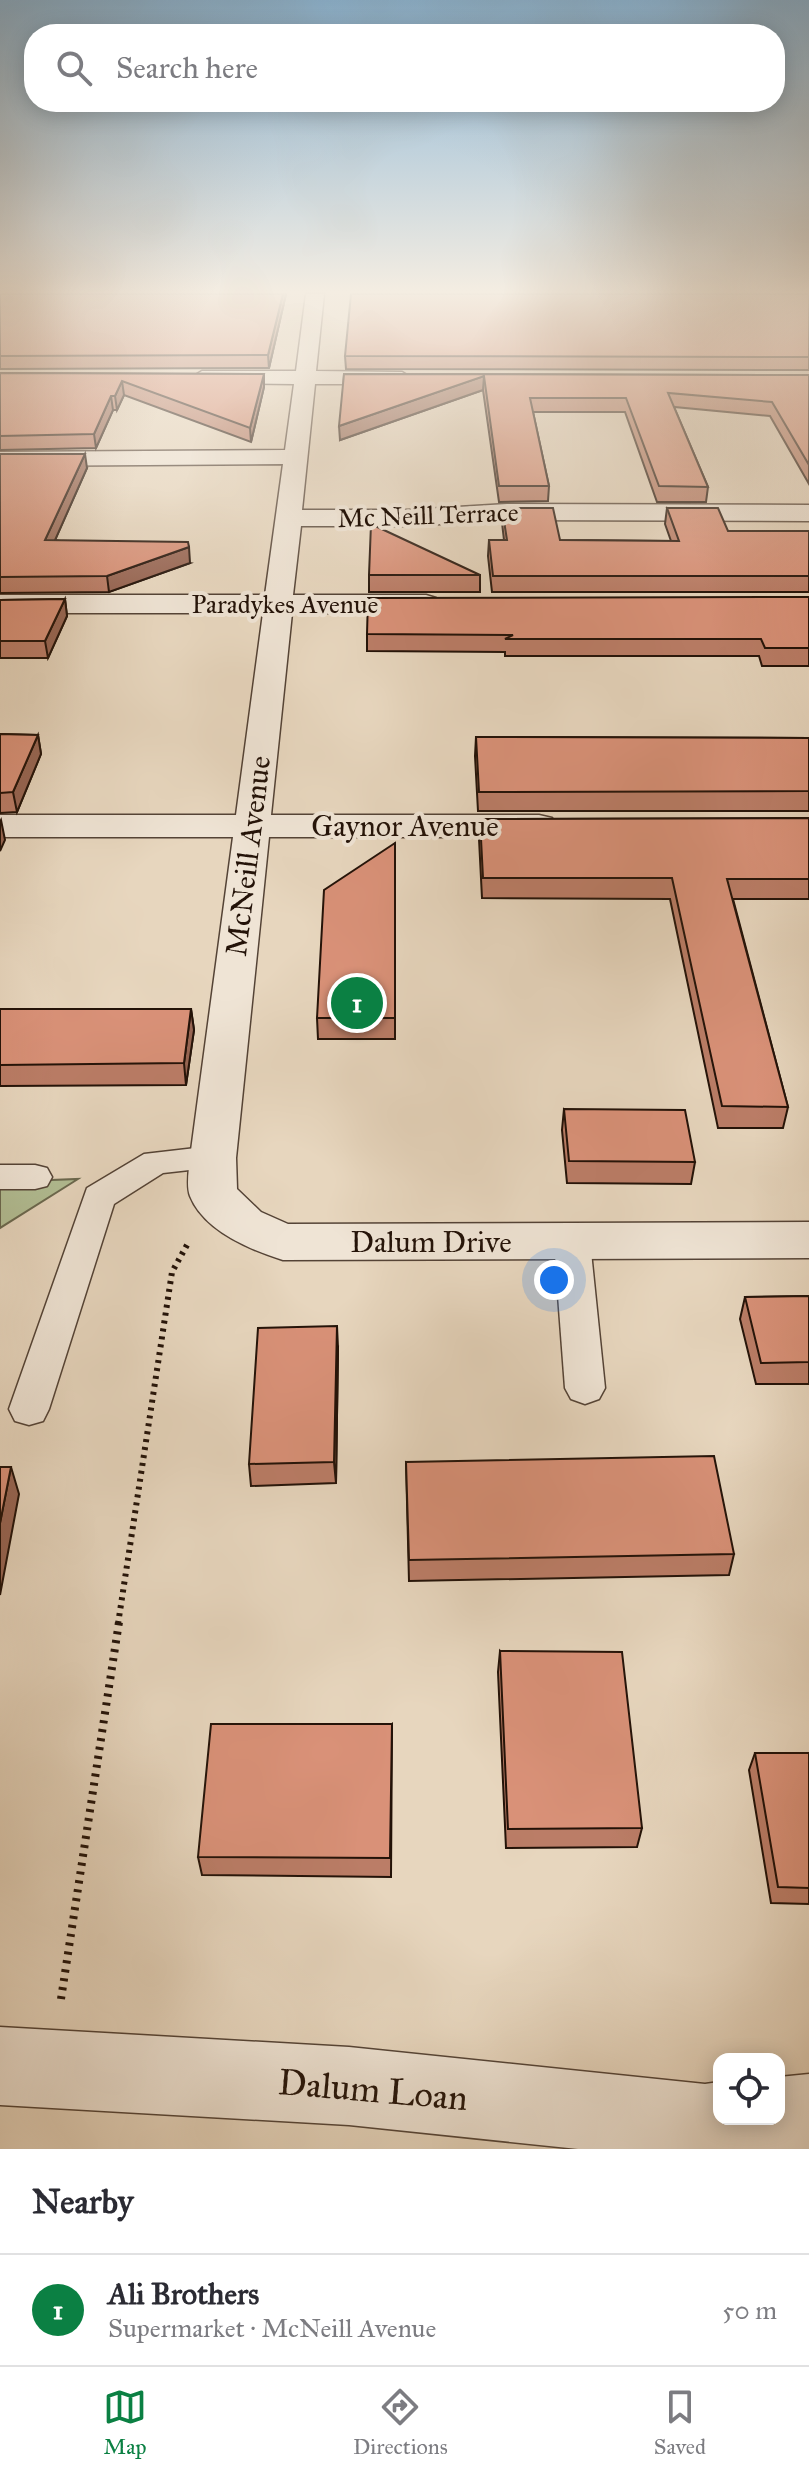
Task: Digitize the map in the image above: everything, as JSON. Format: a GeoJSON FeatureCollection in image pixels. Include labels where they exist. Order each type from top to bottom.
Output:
{"type":"FeatureCollection","features":[{"type":"Feature","properties":{"kind":"street"},"geometry":{"type":"LineString","coordinates":[[287,518],[303,394]]}},
{"type":"Feature","properties":{"kind":"street"},"geometry":{"type":"LineString","coordinates":[[0,459],[296,457]]}},
{"type":"Feature","properties":{"kind":"street","name":"Mc Neill Terrace"},"geometry":{"type":"LineString","coordinates":[[287,518],[408,518],[507,512],[809,513]]}},
{"type":"Feature","properties":{"kind":"street","name":"McNeill Avenue"},"geometry":{"type":"LineString","coordinates":[[213,1176],[287,518]]}},
{"type":"Feature","properties":{"kind":"street","name":"Paradykes Avenue"},"geometry":{"type":"LineString","coordinates":[[0,604],[450,604]]}},
{"type":"Feature","properties":{"kind":"street","name":"Gaynor Avenue"},"geometry":{"type":"LineString","coordinates":[[0,826],[570,825]]}},
{"type":"Feature","properties":{"kind":"street","name":"Dalum Drive"},"geometry":{"type":"LineString","coordinates":[[213,1176],[244,1225],[283,1242],[809,1240]]}},
{"type":"Feature","properties":{"kind":"street","name":"Dalum Loan"},"geometry":{"type":"LineString","coordinates":[[25,2067],[349,2086],[713,2122]]}},
{"type":"Feature","properties":{"kind":"street"},"geometry":{"type":"LineString","coordinates":[[785,2115],[809,2113]]}},
{"type":"Feature","properties":{"kind":"lane"},"geometry":{"type":"LineString","coordinates":[[29,1409],[99,1197],[156,1162],[213,1176]]}},
{"type":"Feature","properties":{"kind":"lane"},"geometry":{"type":"LineString","coordinates":[[0,1177],[35,1177]]}},
{"type":"Feature","properties":{"kind":"lane"},"geometry":{"type":"LineString","coordinates":[[572,1242],[585,1388]]}},
{"type":"Feature","properties":{"kind":"path"},"geometry":{"type":"LineString","coordinates":[[25,2067],[172,1272],[213,1176]]}},
{"type":"Feature","properties":{"kind":"green space"},"geometry":{"type":"Polygon","coordinates":[[[78,1179],[0,1228],[0,1182],[78,1179]]]}},
{"type":"Feature","properties":{"kind":"building"},"geometry":{"type":"Polygon","coordinates":[[[0,394],[116,394],[111,396],[94,434],[0,436],[0,394]]]}},
{"type":"Feature","properties":{"kind":"building"},"geometry":{"type":"Polygon","coordinates":[[[158,394],[259,394],[250,428],[158,394]]]}},
{"type":"Feature","properties":{"kind":"building"},"geometry":{"type":"Polygon","coordinates":[[[342,394],[431,394],[339,426],[342,394]]]}},
{"type":"Feature","properties":{"kind":"building"},"geometry":{"type":"Polygon","coordinates":[[[486,394],[669,394],[708,487],[659,486],[626,398],[530,398],[549,486],[499,486],[486,394]]]}},
{"type":"Feature","properties":{"kind":"building"},"geometry":{"type":"Polygon","coordinates":[[[683,394],[809,394],[809,465],[772,402],[683,394]]]}},
{"type":"Feature","properties":{"kind":"building"},"geometry":{"type":"Polygon","coordinates":[[[0,454],[85,454],[45,540],[188,542],[189,547],[107,576],[0,577],[0,454]]]}},
{"type":"Feature","properties":{"kind":"building"},"geometry":{"type":"Polygon","coordinates":[[[502,508],[553,508],[560,540],[679,541],[667,508],[718,508],[728,531],[809,531],[809,576],[493,576],[489,540],[507,540],[502,508]]]}},
{"type":"Feature","properties":{"kind":"building"},"geometry":{"type":"Polygon","coordinates":[[[371,524],[480,575],[369,575],[371,524]]]}},
{"type":"Feature","properties":{"kind":"building"},"geometry":{"type":"Polygon","coordinates":[[[809,597],[809,648],[765,648],[761,639],[505,639],[513,635],[367,634],[368,598],[809,597]]]}},
{"type":"Feature","properties":{"kind":"building"},"geometry":{"type":"Polygon","coordinates":[[[65,599],[45,641],[0,641],[0,600],[65,599]]]}},
{"type":"Feature","properties":{"kind":"building"},"geometry":{"type":"Polygon","coordinates":[[[0,734],[38,735],[13,792],[0,793],[0,734]]]}},
{"type":"Feature","properties":{"kind":"building"},"geometry":{"type":"Polygon","coordinates":[[[476,737],[809,738],[809,791],[479,792],[476,737]]]}},
{"type":"Feature","properties":{"kind":"building"},"geometry":{"type":"Polygon","coordinates":[[[809,818],[809,879],[727,879],[788,1107],[722,1106],[672,878],[483,878],[480,819],[809,818]]]}},
{"type":"Feature","properties":{"kind":"building"},"geometry":{"type":"Polygon","coordinates":[[[395,843],[395,1018],[317,1018],[324,890],[395,843]]]}},
{"type":"Feature","properties":{"kind":"building"},"geometry":{"type":"Polygon","coordinates":[[[0,1009],[191,1009],[184,1063],[0,1065],[0,1009]]]}},
{"type":"Feature","properties":{"kind":"building"},"geometry":{"type":"Polygon","coordinates":[[[564,1109],[685,1110],[695,1162],[569,1161],[564,1109]]]}},
{"type":"Feature","properties":{"kind":"building"},"geometry":{"type":"Polygon","coordinates":[[[809,1296],[809,1362],[761,1363],[745,1297],[809,1296]]]}},
{"type":"Feature","properties":{"kind":"building"},"geometry":{"type":"Polygon","coordinates":[[[337,1326],[334,1462],[249,1464],[258,1328],[337,1326]]]}},
{"type":"Feature","properties":{"kind":"building"},"geometry":{"type":"Polygon","coordinates":[[[714,1456],[734,1554],[409,1560],[406,1462],[714,1456]]]}},
{"type":"Feature","properties":{"kind":"building"},"geometry":{"type":"Polygon","coordinates":[[[0,1467],[11,1467],[0,1523],[0,1467]]]}},
{"type":"Feature","properties":{"kind":"building"},"geometry":{"type":"Polygon","coordinates":[[[500,1651],[622,1652],[642,1828],[508,1829],[500,1651]]]}},
{"type":"Feature","properties":{"kind":"building"},"geometry":{"type":"Polygon","coordinates":[[[211,1724],[392,1724],[390,1858],[198,1857],[211,1724]]]}},
{"type":"Feature","properties":{"kind":"building"},"geometry":{"type":"Polygon","coordinates":[[[755,1753],[809,1753],[809,1888],[778,1887],[755,1753]]]}},
{"type":"Feature","properties":{"kind":"place","name":"Ali Brothers"},"geometry":{"type":"Point","coordinates":[357,1003]}}]}
